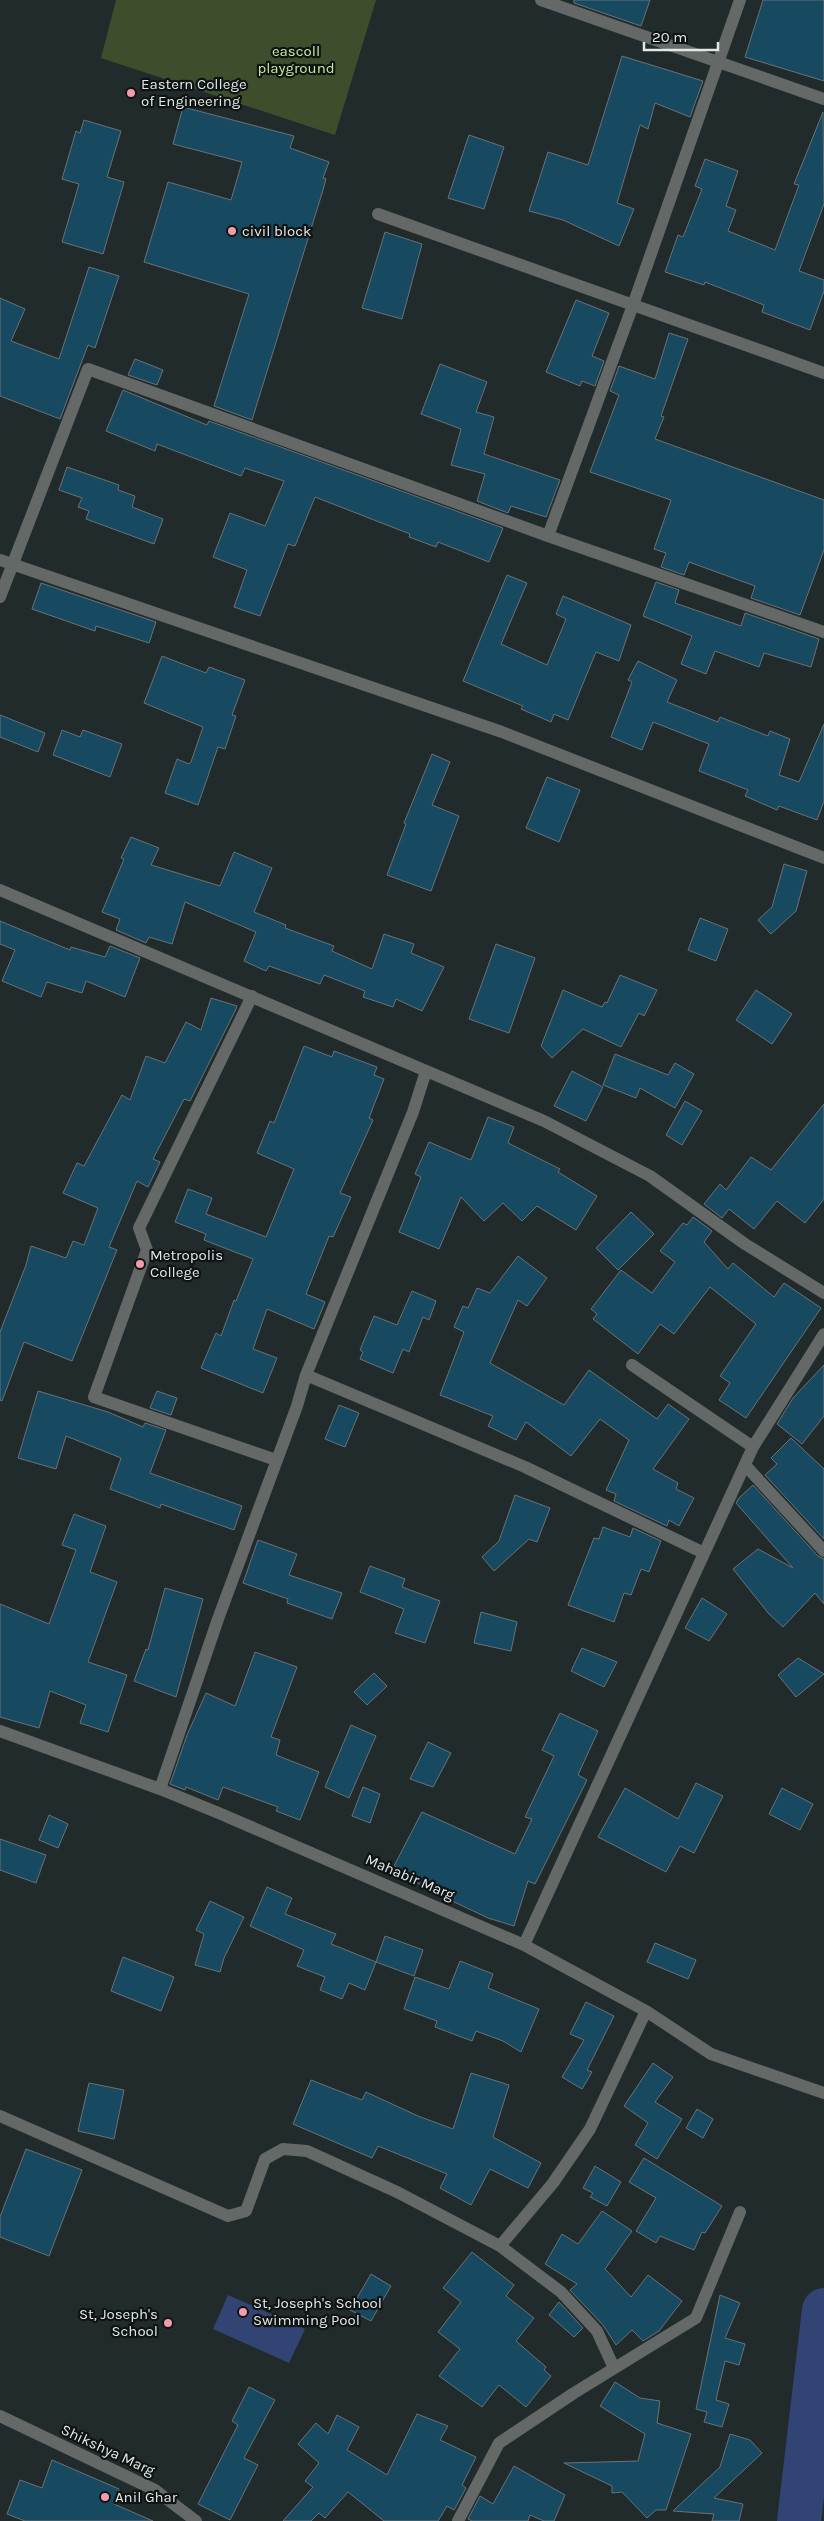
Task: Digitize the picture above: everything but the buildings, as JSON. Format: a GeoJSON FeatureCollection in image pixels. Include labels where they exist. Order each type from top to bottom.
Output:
{"type":"FeatureCollection","features":[{"type":"Feature","properties":{"kind":"street"},"geometry":{"type":"LineString","coordinates":[[541,0],[718,60],[824,99]]}},
{"type":"Feature","properties":{"kind":"street"},"geometry":{"type":"LineString","coordinates":[[548,536],[633,305],[740,0]]}},
{"type":"Feature","properties":{"kind":"street"},"geometry":{"type":"LineString","coordinates":[[378,214],[824,373]]}},
{"type":"Feature","properties":{"kind":"street"},"geometry":{"type":"LineString","coordinates":[[0,597],[88,369],[548,536],[824,632]]}},
{"type":"Feature","properties":{"kind":"street"},"geometry":{"type":"LineString","coordinates":[[0,560],[502,732],[824,858]]}},
{"type":"Feature","properties":{"kind":"street"},"geometry":{"type":"LineString","coordinates":[[0,890],[544,1122],[650,1176],[745,1244],[824,1293]]}},
{"type":"Feature","properties":{"kind":"street"},"geometry":{"type":"LineString","coordinates":[[252,996],[139,1228],[147,1250],[94,1397],[276,1460]]}},
{"type":"Feature","properties":{"kind":"street"},"geometry":{"type":"LineString","coordinates":[[160,1789],[218,1618],[306,1375],[413,1112],[426,1071]]}},
{"type":"Feature","properties":{"kind":"street"},"geometry":{"type":"LineString","coordinates":[[524,1945],[753,1447],[824,1334]]}},
{"type":"Feature","properties":{"kind":"street"},"geometry":{"type":"LineString","coordinates":[[632,1365],[753,1447]]}},
{"type":"Feature","properties":{"kind":"street"},"geometry":{"type":"LineString","coordinates":[[306,1375],[525,1467],[704,1553]]}},
{"type":"Feature","properties":{"kind":"street"},"geometry":{"type":"LineString","coordinates":[[745,1465],[824,1551]]}},
{"type":"Feature","properties":{"kind":"street","name":"Mahabir Marg"},"geometry":{"type":"LineString","coordinates":[[0,1731],[160,1789],[524,1945],[646,2012],[711,2054],[824,2093]]}},
{"type":"Feature","properties":{"kind":"street"},"geometry":{"type":"LineString","coordinates":[[500,2246],[553,2183],[590,2129],[646,2012]]}},
{"type":"Feature","properties":{"kind":"street"},"geometry":{"type":"LineString","coordinates":[[0,2116],[228,2216],[246,2211],[265,2159],[283,2149],[307,2151],[397,2192],[500,2246],[561,2292],[597,2331],[614,2368]]}},
{"type":"Feature","properties":{"kind":"street"},"geometry":{"type":"LineString","coordinates":[[458,2521],[499,2443],[614,2368],[696,2318],[740,2212]]}},
{"type":"Feature","properties":{"kind":"street","name":"Shikshya Marg"},"geometry":{"type":"LineString","coordinates":[[0,2416],[156,2490],[196,2521]]}},
{"type":"Feature","properties":{"kind":"green space","name":"eascoll playground"},"geometry":{"type":"Polygon","coordinates":[[[116,0],[376,0],[335,135],[101,58],[116,0]]]}},
{"type":"Feature","properties":{"kind":"water","name":"St, Joseph's School Swimming Pool"},"geometry":{"type":"Polygon","coordinates":[[[228,2295],[305,2329],[289,2363],[213,2329],[228,2295]]]}},
{"type":"Feature","properties":{"kind":"waterway"},"geometry":{"type":"LineString","coordinates":[[799,2521],[824,2310]]}},
{"type":"Feature","properties":{"kind":"place","name":"Eastern College of Engineering"},"geometry":{"type":"Point","coordinates":[131,93]}},
{"type":"Feature","properties":{"kind":"place","name":"civil block"},"geometry":{"type":"Point","coordinates":[232,231]}},
{"type":"Feature","properties":{"kind":"place","name":"Metropolis College"},"geometry":{"type":"Point","coordinates":[140,1264]}},
{"type":"Feature","properties":{"kind":"place","name":"St, Joseph's School Swimming Pool"},"geometry":{"type":"Point","coordinates":[243,2312]}},
{"type":"Feature","properties":{"kind":"place","name":"St, Joseph's School"},"geometry":{"type":"Point","coordinates":[168,2323]}},
{"type":"Feature","properties":{"kind":"place","name":"Anil Ghar"},"geometry":{"type":"Point","coordinates":[105,2497]}}]}
